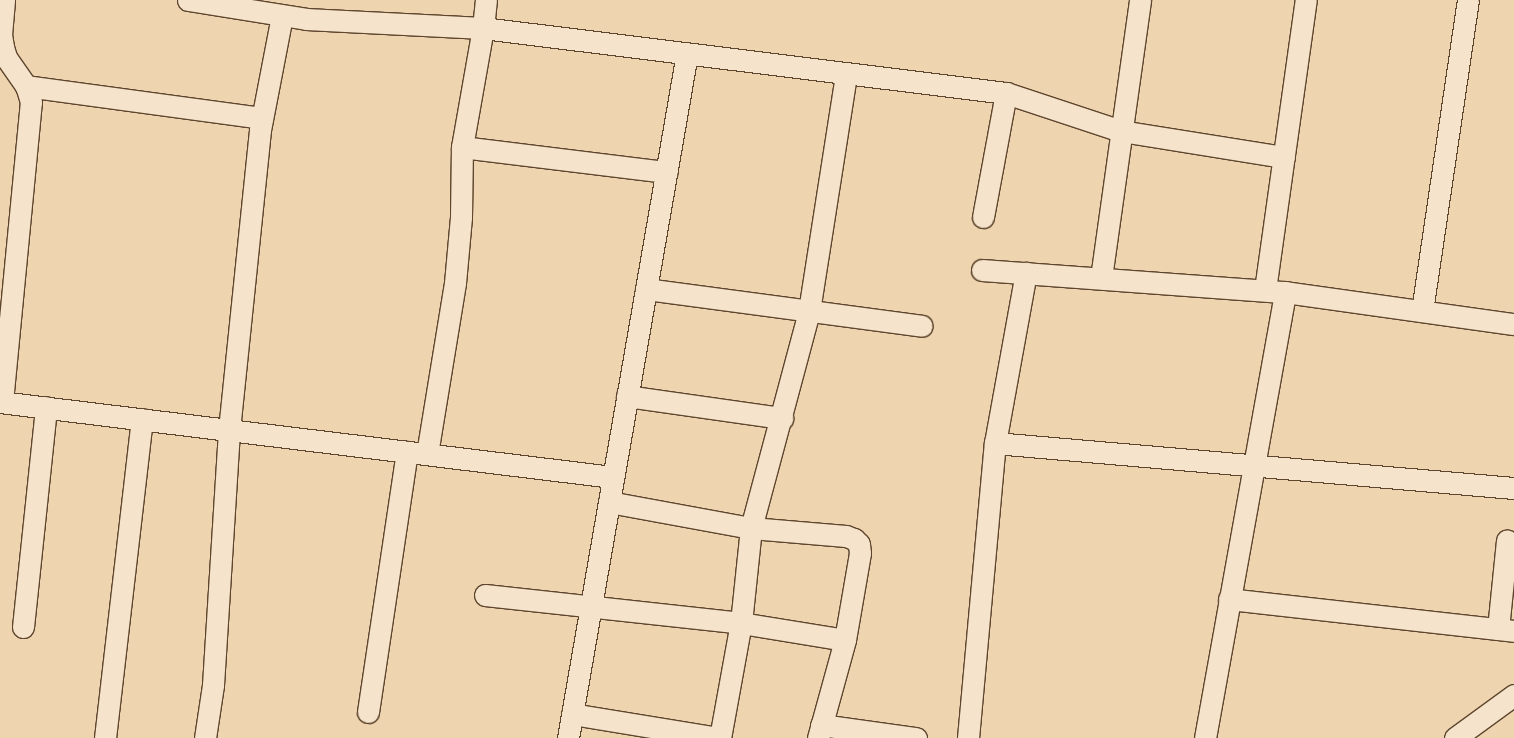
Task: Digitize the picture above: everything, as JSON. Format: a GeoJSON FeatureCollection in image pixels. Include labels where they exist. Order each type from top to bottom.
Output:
{"type":"FeatureCollection","features":[{"type":"Feature","properties":{"kind":"street"},"geometry":{"type":"LineString","coordinates":[[4,0],[3,47],[6,57],[26,86],[31,102],[1,402],[613,477]]}},
{"type":"Feature","properties":{"kind":"street"},"geometry":{"type":"LineString","coordinates":[[188,0],[282,16],[483,28],[1006,93],[1121,131],[1284,157]]}},
{"type":"Feature","properties":{"kind":"street"},"geometry":{"type":"LineString","coordinates":[[368,712],[417,453],[454,283],[461,217],[462,147],[483,28],[486,0]]}},
{"type":"Feature","properties":{"kind":"street"},"geometry":{"type":"LineString","coordinates":[[1101,278],[1140,0]]}},
{"type":"Feature","properties":{"kind":"street"},"geometry":{"type":"LineString","coordinates":[[1205,738],[1253,464],[1275,291],[1284,157],[1306,0]]}},
{"type":"Feature","properties":{"kind":"street"},"geometry":{"type":"LineString","coordinates":[[1422,311],[1468,0]]}},
{"type":"Feature","properties":{"kind":"street"},"geometry":{"type":"LineString","coordinates":[[205,738],[213,685],[229,430],[262,118],[282,16]]}},
{"type":"Feature","properties":{"kind":"street"},"geometry":{"type":"LineString","coordinates":[[568,738],[686,53]]}},
{"type":"Feature","properties":{"kind":"street"},"geometry":{"type":"LineString","coordinates":[[572,714],[720,738],[741,623],[751,528],[782,418],[809,311],[846,74]]}},
{"type":"Feature","properties":{"kind":"street"},"geometry":{"type":"LineString","coordinates":[[26,86],[262,118]]}},
{"type":"Feature","properties":{"kind":"street"},"geometry":{"type":"LineString","coordinates":[[983,217],[1006,93]]}},
{"type":"Feature","properties":{"kind":"street"},"geometry":{"type":"LineString","coordinates":[[462,147],[666,172]]}},
{"type":"Feature","properties":{"kind":"street"},"geometry":{"type":"LineString","coordinates":[[982,270],[1275,291],[1514,324]]}},
{"type":"Feature","properties":{"kind":"street"},"geometry":{"type":"LineString","coordinates":[[968,738],[995,443],[1026,273]]}},
{"type":"Feature","properties":{"kind":"street"},"geometry":{"type":"LineString","coordinates":[[646,289],[922,326]]}},
{"type":"Feature","properties":{"kind":"street"},"geometry":{"type":"LineString","coordinates":[[627,396],[782,418]]}},
{"type":"Feature","properties":{"kind":"street"},"geometry":{"type":"LineString","coordinates":[[23,627],[46,407]]}},
{"type":"Feature","properties":{"kind":"street"},"geometry":{"type":"LineString","coordinates":[[105,738],[142,419]]}},
{"type":"Feature","properties":{"kind":"street"},"geometry":{"type":"LineString","coordinates":[[995,443],[1080,452],[1253,464],[1514,488]]}},
{"type":"Feature","properties":{"kind":"street"},"geometry":{"type":"LineString","coordinates":[[609,502],[751,528],[846,536],[854,539],[859,544],[860,553],[845,640],[820,732],[916,738]]}},
{"type":"Feature","properties":{"kind":"street"},"geometry":{"type":"LineString","coordinates":[[1229,599],[1506,630],[1507,540]]}},
{"type":"Feature","properties":{"kind":"street"},"geometry":{"type":"LineString","coordinates":[[485,595],[741,623],[845,640]]}},
{"type":"Feature","properties":{"kind":"street"},"geometry":{"type":"LineString","coordinates":[[1456,738],[1512,700]]}}]}
